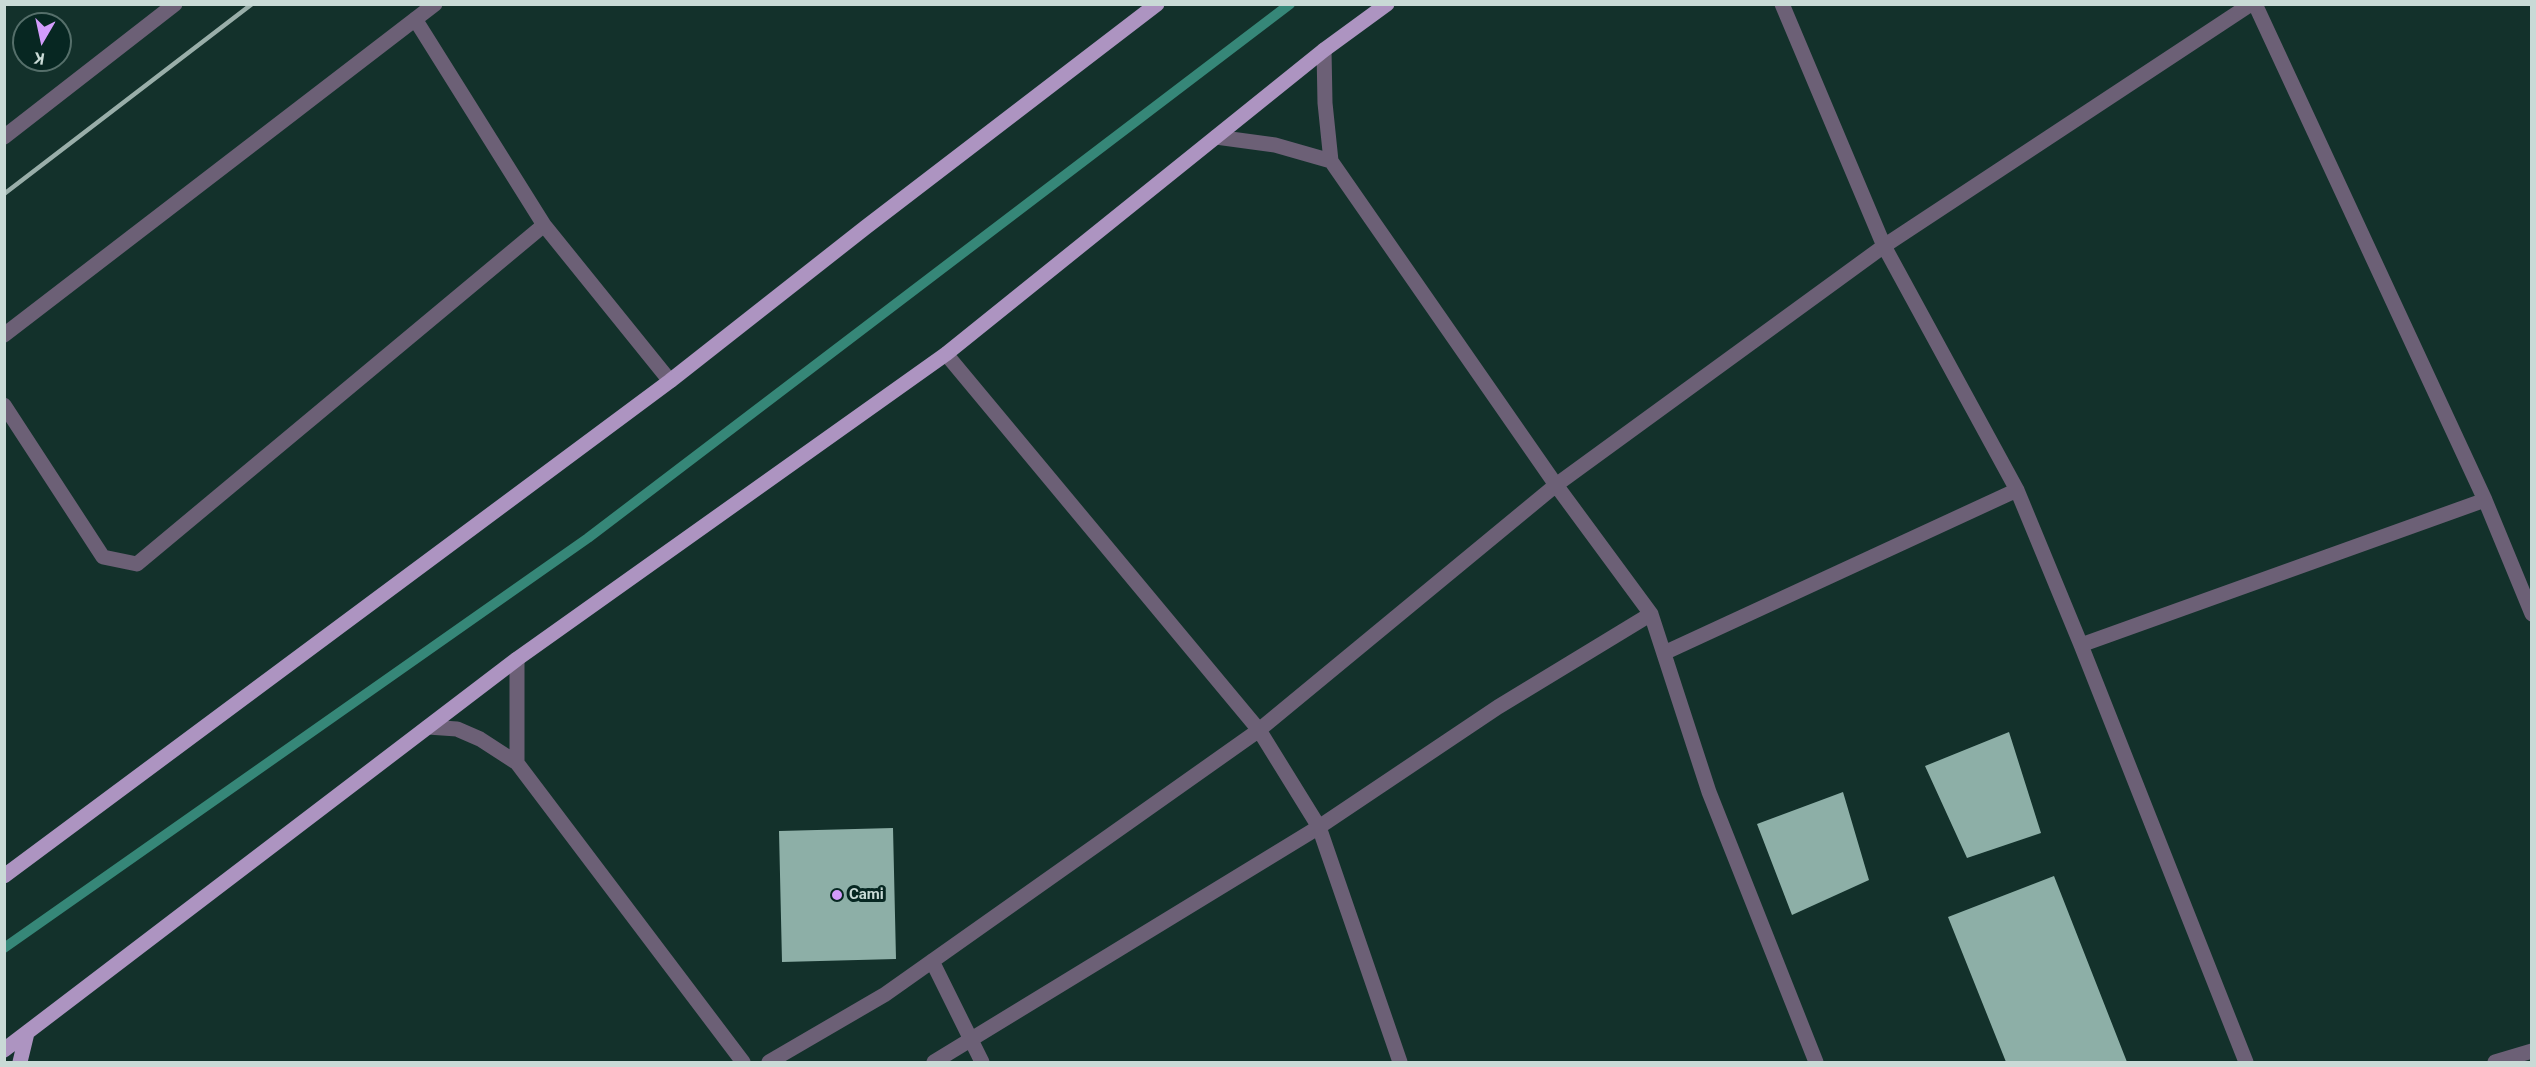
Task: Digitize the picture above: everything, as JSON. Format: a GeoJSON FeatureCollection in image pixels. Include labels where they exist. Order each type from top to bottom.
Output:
{"type":"FeatureCollection","features":[{"type":"Feature","properties":{"kind":"main road"},"geometry":{"type":"LineString","coordinates":[[4,876],[670,381],[875,220],[1157,4]]}},
{"type":"Feature","properties":{"kind":"main road"},"geometry":{"type":"LineString","coordinates":[[4,1050],[517,660],[946,354],[1324,50],[1387,4]]}},
{"type":"Feature","properties":{"kind":"main road"},"geometry":{"type":"LineString","coordinates":[[20,1062],[27,1033]]}},
{"type":"Feature","properties":{"kind":"street"},"geometry":{"type":"LineString","coordinates":[[4,137],[175,4]]}},
{"type":"Feature","properties":{"kind":"street"},"geometry":{"type":"LineString","coordinates":[[4,335],[435,4]]}},
{"type":"Feature","properties":{"kind":"street"},"geometry":{"type":"LineString","coordinates":[[1782,4],[1884,246],[2016,490],[2081,645],[2246,1062]]}},
{"type":"Feature","properties":{"kind":"street"},"geometry":{"type":"LineString","coordinates":[[769,1062],[884,994],[1259,730],[1556,485],[1884,246],[2253,4],[2486,501],[2532,614]]}},
{"type":"Feature","properties":{"kind":"street"},"geometry":{"type":"LineString","coordinates":[[415,19],[544,225],[670,381]]}},
{"type":"Feature","properties":{"kind":"street"},"geometry":{"type":"LineString","coordinates":[[1324,50],[1325,103],[1331,160],[1556,485],[1651,614],[1709,792],[1816,1062]]}},
{"type":"Feature","properties":{"kind":"street"},"geometry":{"type":"LineString","coordinates":[[1216,137],[1275,145],[1331,160]]}},
{"type":"Feature","properties":{"kind":"street"},"geometry":{"type":"LineString","coordinates":[[4,405],[103,557],[137,564],[544,225]]}},
{"type":"Feature","properties":{"kind":"street"},"geometry":{"type":"LineString","coordinates":[[946,354],[1259,730],[1319,827],[1400,1062]]}},
{"type":"Feature","properties":{"kind":"street"},"geometry":{"type":"LineString","coordinates":[[1664,653],[2016,490]]}},
{"type":"Feature","properties":{"kind":"street"},"geometry":{"type":"LineString","coordinates":[[2081,645],[2486,501]]}},
{"type":"Feature","properties":{"kind":"street"},"geometry":{"type":"LineString","coordinates":[[934,1062],[1319,827],[1497,707],[1651,614]]}},
{"type":"Feature","properties":{"kind":"street"},"geometry":{"type":"LineString","coordinates":[[517,660],[517,763]]}},
{"type":"Feature","properties":{"kind":"street"},"geometry":{"type":"LineString","coordinates":[[428,727],[464,732],[480,739],[517,763],[742,1062]]}},
{"type":"Feature","properties":{"kind":"street"},"geometry":{"type":"LineString","coordinates":[[932,961],[982,1062]]}},
{"type":"Feature","properties":{"kind":"street"},"geometry":{"type":"LineString","coordinates":[[2495,1062],[2532,1051]]}},
{"type":"Feature","properties":{"kind":"building"},"geometry":{"type":"Polygon","coordinates":[[[2009,732],[2041,833],[1967,858],[1925,766],[2009,732]]]}},
{"type":"Feature","properties":{"kind":"building"},"geometry":{"type":"Polygon","coordinates":[[[1843,792],[1869,880],[1792,915],[1757,824],[1843,792]]]}},
{"type":"Feature","properties":{"kind":"building","name":"Cami"},"geometry":{"type":"Polygon","coordinates":[[[893,828],[896,959],[782,962],[779,831],[893,828]]]}},
{"type":"Feature","properties":{"kind":"building"},"geometry":{"type":"Polygon","coordinates":[[[2054,876],[2127,1062],[2006,1062],[1948,917],[2054,876]]]}},
{"type":"Feature","properties":{"kind":"waterway"},"geometry":{"type":"LineString","coordinates":[[4,948],[588,538],[1290,4]]}},
{"type":"Feature","properties":{"kind":"railway"},"geometry":{"type":"LineString","coordinates":[[4,194],[252,4]]}},
{"type":"Feature","properties":{"kind":"place","name":"Cami"},"geometry":{"type":"Point","coordinates":[837,895]}}]}
